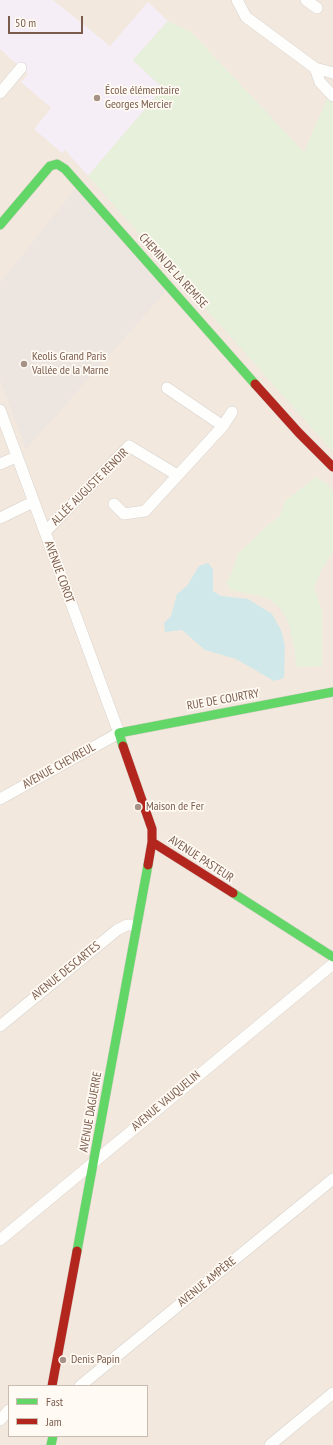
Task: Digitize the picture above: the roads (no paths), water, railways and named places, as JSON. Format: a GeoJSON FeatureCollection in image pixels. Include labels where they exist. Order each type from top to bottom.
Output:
{"type":"FeatureCollection","features":[{"type":"Feature","properties":{"kind":"street"},"geometry":{"type":"LineString","coordinates":[[237,0],[246,17],[315,68],[333,73]]}},
{"type":"Feature","properties":{"kind":"street"},"geometry":{"type":"LineString","coordinates":[[306,0],[317,8]]}},
{"type":"Feature","properties":{"kind":"street"},"geometry":{"type":"LineString","coordinates":[[0,93],[21,68]]}},
{"type":"Feature","properties":{"kind":"street"},"geometry":{"type":"LineString","coordinates":[[315,68],[320,82],[333,96]]}},
{"type":"Feature","properties":{"kind":"street","name":"CHEMIN DE LA REMISE"},"geometry":{"type":"LineString","coordinates":[[0,225],[50,166],[57,164],[65,169],[298,433],[333,467]]}},
{"type":"Feature","properties":{"kind":"street"},"geometry":{"type":"LineString","coordinates":[[167,388],[223,426]]}},
{"type":"Feature","properties":{"kind":"street","name":"AVENUE COROT"},"geometry":{"type":"LineString","coordinates":[[0,410],[119,733]]}},
{"type":"Feature","properties":{"kind":"street"},"geometry":{"type":"LineString","coordinates":[[114,504],[124,514],[145,511],[223,426],[232,412]]}},
{"type":"Feature","properties":{"kind":"street","name":"ALLÉE AUGUSTE RENOIR"},"geometry":{"type":"LineString","coordinates":[[45,532],[129,446],[177,475]]}},
{"type":"Feature","properties":{"kind":"street"},"geometry":{"type":"LineString","coordinates":[[0,464],[16,456]]}},
{"type":"Feature","properties":{"kind":"street"},"geometry":{"type":"LineString","coordinates":[[0,518],[33,502]]}},
{"type":"Feature","properties":{"kind":"street","name":"RUE DE COURTRY"},"geometry":{"type":"LineString","coordinates":[[119,733],[333,692]]}},
{"type":"Feature","properties":{"kind":"street","name":"AVENUE CHEVREUL"},"geometry":{"type":"LineString","coordinates":[[0,799],[119,733]]}},
{"type":"Feature","properties":{"kind":"street","name":"AVENUE PASTEUR"},"geometry":{"type":"LineString","coordinates":[[119,733],[150,821],[152,829],[152,842],[333,957]]}},
{"type":"Feature","properties":{"kind":"street","name":"AVENUE DAGUERRE"},"geometry":{"type":"LineString","coordinates":[[52,1385],[152,842]]}},
{"type":"Feature","properties":{"kind":"street","name":"AVENUE DESCARTES"},"geometry":{"type":"LineString","coordinates":[[0,1026],[117,930],[127,925],[136,925]]}},
{"type":"Feature","properties":{"kind":"street","name":"AVENUE VAUQUELIN"},"geometry":{"type":"LineString","coordinates":[[0,1240],[333,964]]}},
{"type":"Feature","properties":{"kind":"street","name":"AVENUE AMPÈRE"},"geometry":{"type":"LineString","coordinates":[[81,1385],[333,1179]]}},
{"type":"Feature","properties":{"kind":"street"},"geometry":{"type":"LineString","coordinates":[[270,1445],[333,1393]]}},
{"type":"Feature","properties":{"kind":"street"},"geometry":{"type":"LineString","coordinates":[[0,1420],[8,1411]]}},
{"type":"Feature","properties":{"kind":"water"},"geometry":{"type":"Polygon","coordinates":[[[208,563],[213,569],[213,591],[221,596],[248,599],[272,614],[281,630],[285,646],[284,678],[274,681],[236,659],[205,650],[182,630],[165,632],[164,623],[171,616],[177,594],[187,586],[199,566],[208,563]]]}},
{"type":"Feature","properties":{"kind":"place","name":"École élémentaire Georges Mercier"},"geometry":{"type":"Point","coordinates":[97,98]}},
{"type":"Feature","properties":{"kind":"place","name":"Keolis Grand Paris Vallée de la Marne"},"geometry":{"type":"Point","coordinates":[24,364]}},
{"type":"Feature","properties":{"kind":"place","name":"Maison de Fer"},"geometry":{"type":"Point","coordinates":[138,807]}},
{"type":"Feature","properties":{"kind":"place","name":"Denis Papin"},"geometry":{"type":"Point","coordinates":[63,1360]}}]}
